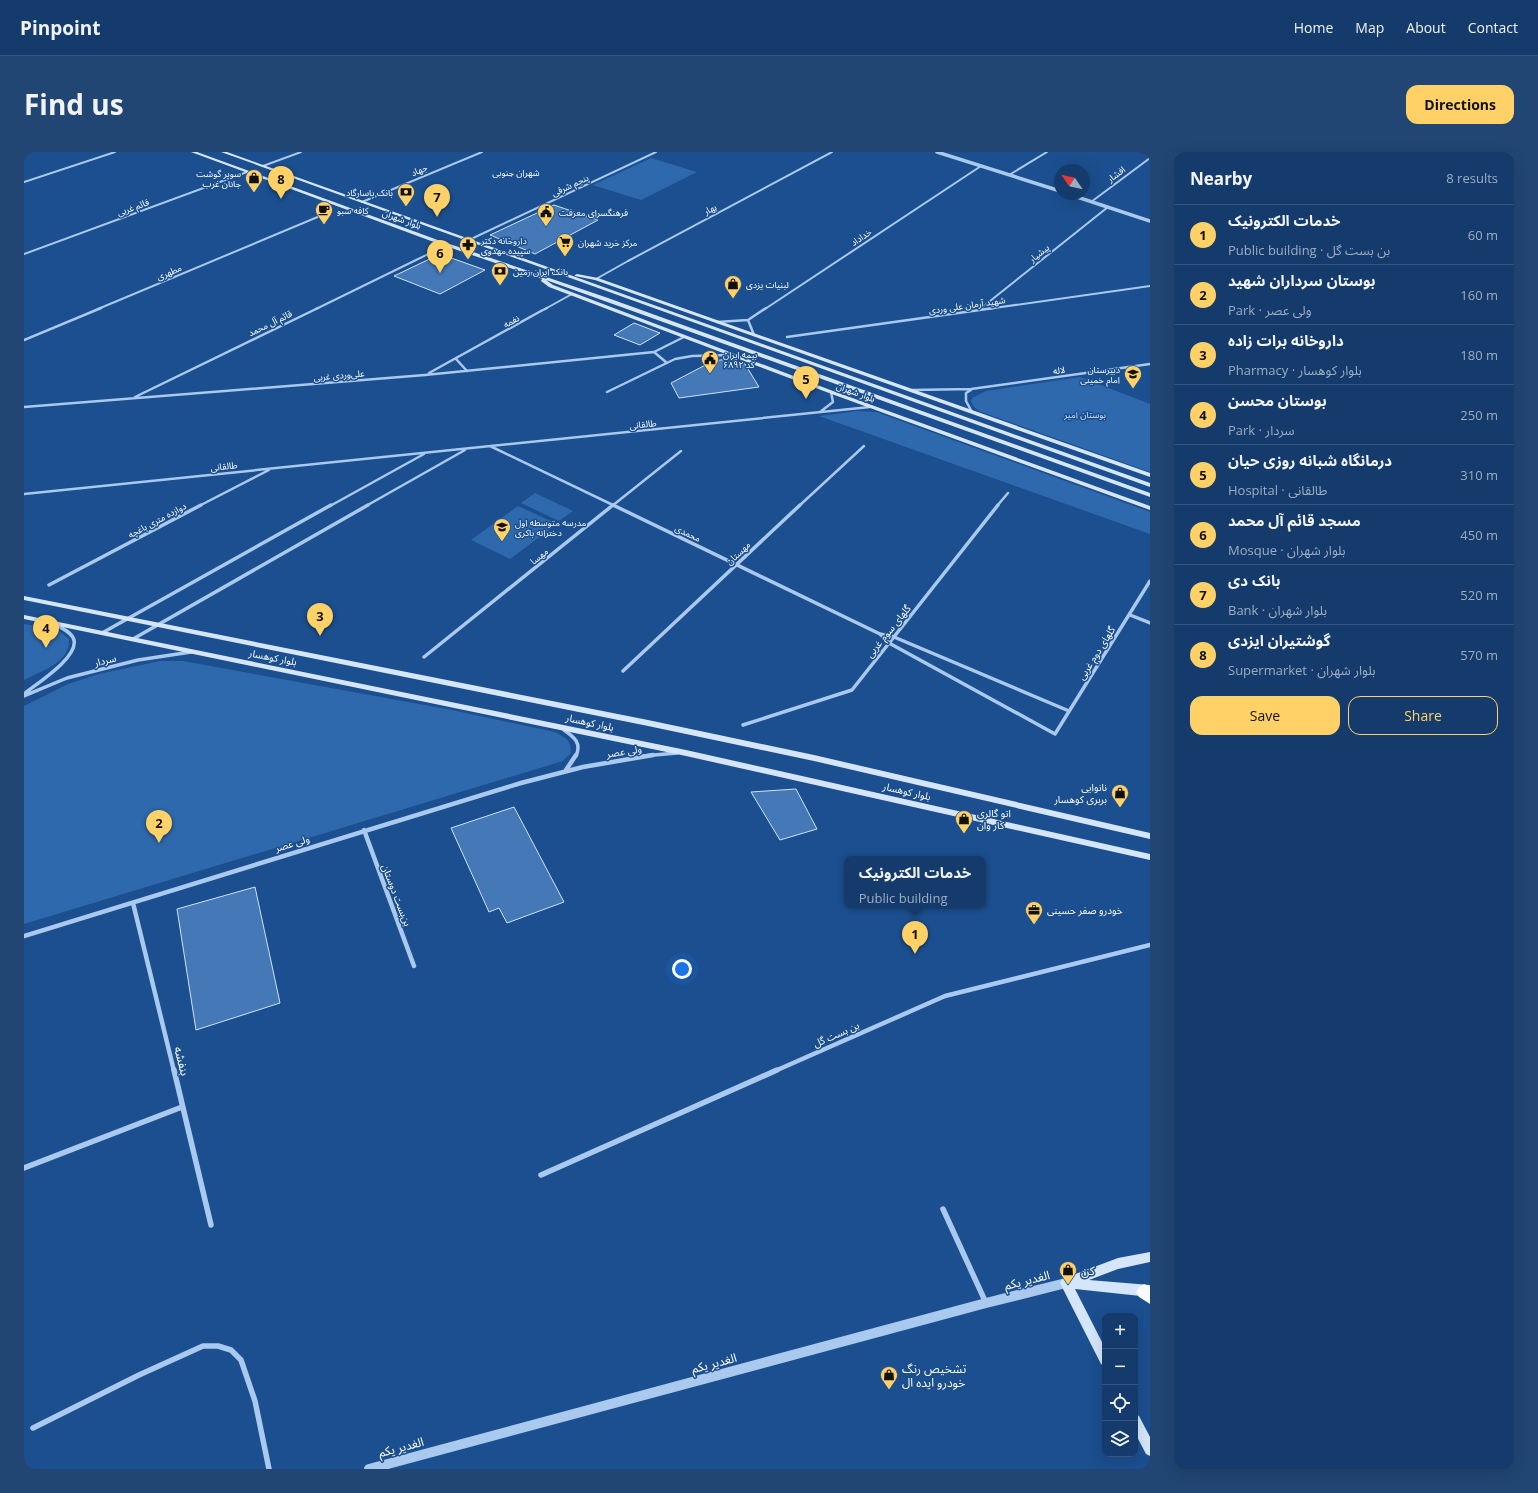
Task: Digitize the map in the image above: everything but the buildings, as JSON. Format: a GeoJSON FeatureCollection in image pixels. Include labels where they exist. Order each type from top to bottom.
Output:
{"type":"FeatureCollection","features":[{"type":"Feature","properties":{"kind":"main road","name":"بلوار شهران"},"geometry":{"type":"LineString","coordinates":[[193,152],[447,245],[538,276],[1150,495]]}},
{"type":"Feature","properties":{"kind":"main road","name":"بلوار شهران"},"geometry":{"type":"LineString","coordinates":[[223,152],[1150,484]]}},
{"type":"Feature","properties":{"kind":"main road","name":"بلوار شهران"},"geometry":{"type":"LineString","coordinates":[[551,270],[596,279],[1150,475]]}},
{"type":"Feature","properties":{"kind":"main road","name":"بلوار شهران"},"geometry":{"type":"LineString","coordinates":[[538,276],[551,286],[684,337],[870,407],[1150,508]]}},
{"type":"Feature","properties":{"kind":"main road","name":"بلوار کوهسار"},"geometry":{"type":"LineString","coordinates":[[24,598],[663,726],[821,760],[1150,836]]}},
{"type":"Feature","properties":{"kind":"main road","name":"بلوار کوهسار"},"geometry":{"type":"LineString","coordinates":[[24,617],[556,725],[1150,857]]}},
{"type":"Feature","properties":{"kind":"main road"},"geometry":{"type":"LineString","coordinates":[[1066,1283],[1107,1267],[1141,1258],[1150,1258]]}},
{"type":"Feature","properties":{"kind":"main road"},"geometry":{"type":"LineString","coordinates":[[1066,1283],[1148,1293]]}},
{"type":"Feature","properties":{"kind":"main road"},"geometry":{"type":"LineString","coordinates":[[1066,1283],[1102,1354]]}},
{"type":"Feature","properties":{"kind":"main road"},"geometry":{"type":"LineString","coordinates":[[1136,1421],[1150,1450]]}},
{"type":"Feature","properties":{"kind":"street"},"geometry":{"type":"LineString","coordinates":[[24,182],[115,152]]}},
{"type":"Feature","properties":{"kind":"street"},"geometry":{"type":"LineString","coordinates":[[263,166],[301,152]]}},
{"type":"Feature","properties":{"kind":"street","name":"جهاد"},"geometry":{"type":"LineString","coordinates":[[362,202],[482,152]]}},
{"type":"Feature","properties":{"kind":"street","name":"پنجم شرقی"},"geometry":{"type":"LineString","coordinates":[[469,240],[656,152]]}},
{"type":"Feature","properties":{"kind":"street","name":"بهار"},"geometry":{"type":"LineString","coordinates":[[596,279],[832,152]]}},
{"type":"Feature","properties":{"kind":"street"},"geometry":{"type":"LineString","coordinates":[[938,152],[1054,190]]}},
{"type":"Feature","properties":{"kind":"street"},"geometry":{"type":"LineString","coordinates":[[1009,175],[1046,152]]}},
{"type":"Feature","properties":{"kind":"street","name":"افشار"},"geometry":{"type":"LineString","coordinates":[[1091,202],[1150,158]]}},
{"type":"Feature","properties":{"kind":"street","name":"خداداد"},"geometry":{"type":"LineString","coordinates":[[748,320],[981,166]]}},
{"type":"Feature","properties":{"kind":"street","name":"قائم غربی"},"geometry":{"type":"LineString","coordinates":[[24,254],[246,172]]}},
{"type":"Feature","properties":{"kind":"street"},"geometry":{"type":"LineString","coordinates":[[1085,200],[1150,221]]}},
{"type":"Feature","properties":{"kind":"street","name":"پیشیار"},"geometry":{"type":"LineString","coordinates":[[979,310],[1108,207]]}},
{"type":"Feature","properties":{"kind":"street","name":"مطهری"},"geometry":{"type":"LineString","coordinates":[[24,340],[320,216]]}},
{"type":"Feature","properties":{"kind":"street"},"geometry":{"type":"LineString","coordinates":[[414,261],[447,245]]}},
{"type":"Feature","properties":{"kind":"street","name":"قائم آل محمد"},"geometry":{"type":"LineString","coordinates":[[132,398],[414,261]]}},
{"type":"Feature","properties":{"kind":"street","name":"شهید آرمان علی وردی"},"geometry":{"type":"LineString","coordinates":[[787,337],[1150,286]]}},
{"type":"Feature","properties":{"kind":"street","name":"نغمه"},"geometry":{"type":"LineString","coordinates":[[425,375],[572,294]]}},
{"type":"Feature","properties":{"kind":"street"},"geometry":{"type":"LineString","coordinates":[[716,322],[748,320],[754,335]]}},
{"type":"Feature","properties":{"kind":"street","name":"علی‌وردی غربی"},"geometry":{"type":"LineString","coordinates":[[24,407],[425,375],[654,352],[684,337]]}},
{"type":"Feature","properties":{"kind":"street"},"geometry":{"type":"LineString","coordinates":[[654,352],[667,363]]}},
{"type":"Feature","properties":{"kind":"street"},"geometry":{"type":"LineString","coordinates":[[608,392],[675,359],[692,356],[733,355]]}},
{"type":"Feature","properties":{"kind":"street"},"geometry":{"type":"LineString","coordinates":[[456,359],[466,371]]}},
{"type":"Feature","properties":{"kind":"street","name":"لاله"},"geometry":{"type":"LineString","coordinates":[[912,390],[971,389],[1150,364]]}},
{"type":"Feature","properties":{"kind":"street"},"geometry":{"type":"LineString","coordinates":[[971,389],[966,393],[965,397],[972,412]]}},
{"type":"Feature","properties":{"kind":"street"},"geometry":{"type":"LineString","coordinates":[[820,412],[833,402],[831,392]]}},
{"type":"Feature","properties":{"kind":"street","name":"طالقانی"},"geometry":{"type":"LineString","coordinates":[[24,494],[870,407]]}},
{"type":"Feature","properties":{"kind":"street","name":"محمدی"},"geometry":{"type":"LineString","coordinates":[[490,446],[880,634],[894,637],[1069,712]]}},
{"type":"Feature","properties":{"kind":"street","name":"مهستان"},"geometry":{"type":"LineString","coordinates":[[623,671],[864,446]]}},
{"type":"Feature","properties":{"kind":"street","name":"طالقانی"},"geometry":{"type":"LineString","coordinates":[[133,639],[467,449]]}},
{"type":"Feature","properties":{"kind":"street","name":"مهسا"},"geometry":{"type":"LineString","coordinates":[[424,657],[681,451]]}},
{"type":"Feature","properties":{"kind":"street","name":"طالقانی"},"geometry":{"type":"LineString","coordinates":[[102,633],[426,453]]}},
{"type":"Feature","properties":{"kind":"street","name":"دوازده متری باغچه"},"geometry":{"type":"LineString","coordinates":[[49,585],[271,469]]}},
{"type":"Feature","properties":{"kind":"street","name":"گلهای سوم غربی"},"geometry":{"type":"LineString","coordinates":[[743,725],[852,690],[1008,493]]}},
{"type":"Feature","properties":{"kind":"street","name":"گلهای دوم غربی"},"geometry":{"type":"LineString","coordinates":[[1055,734],[1150,581]]}},
{"type":"Feature","properties":{"kind":"street"},"geometry":{"type":"LineString","coordinates":[[1130,615],[1150,623]]}},
{"type":"Feature","properties":{"kind":"street","name":"سردار"},"geometry":{"type":"LineString","coordinates":[[24,695],[56,669],[72,651],[74,641],[71,635],[55,623]]}},
{"type":"Feature","properties":{"kind":"street","name":"محمدی"},"geometry":{"type":"LineString","coordinates":[[880,634],[889,643],[1055,734]]}},
{"type":"Feature","properties":{"kind":"street","name":"سردار"},"geometry":{"type":"LineString","coordinates":[[24,695],[68,678],[138,660],[194,652]]}},
{"type":"Feature","properties":{"kind":"street"},"geometry":{"type":"LineString","coordinates":[[556,725],[573,736],[577,742],[579,751],[566,770]]}},
{"type":"Feature","properties":{"kind":"street","name":"ولی عصر"},"geometry":{"type":"LineString","coordinates":[[24,936],[364,830],[566,770],[632,758],[686,753]]}},
{"type":"Feature","properties":{"kind":"street","name":"بن‌بست دوستان"},"geometry":{"type":"LineString","coordinates":[[364,830],[414,966]]}},
{"type":"Feature","properties":{"kind":"street","name":"بنفشه"},"geometry":{"type":"LineString","coordinates":[[133,903],[211,1225]]}},
{"type":"Feature","properties":{"kind":"street","name":"بن بست گل"},"geometry":{"type":"LineString","coordinates":[[541,1175],[944,996],[1150,944]]}},
{"type":"Feature","properties":{"kind":"street"},"geometry":{"type":"LineString","coordinates":[[24,1168],[182,1106]]}},
{"type":"Feature","properties":{"kind":"street"},"geometry":{"type":"LineString","coordinates":[[943,1209],[986,1303]]}},
{"type":"Feature","properties":{"kind":"street","name":"الغدیر یکم"},"geometry":{"type":"LineString","coordinates":[[369,1469],[986,1303],[1066,1283]]}},
{"type":"Feature","properties":{"kind":"street"},"geometry":{"type":"LineString","coordinates":[[33,1428],[139,1375],[196,1349],[203,1346],[218,1346],[231,1350],[241,1360],[255,1401],[269,1469]]}},
{"type":"Feature","properties":{"kind":"green space"},"geometry":{"type":"Polygon","coordinates":[[[651,158],[697,172],[641,200],[593,185],[651,158]]]}},
{"type":"Feature","properties":{"kind":"green space","name":"بوستان امیر"},"geometry":{"type":"Polygon","coordinates":[[[1080,377],[1150,404],[1150,472],[979,411],[971,402],[972,398],[986,391],[1080,377]]]}},
{"type":"Feature","properties":{"kind":"green space"},"geometry":{"type":"Polygon","coordinates":[[[858,411],[876,412],[1150,512],[1150,534],[819,416],[858,411]]]}},
{"type":"Feature","properties":{"kind":"green space"},"geometry":{"type":"Polygon","coordinates":[[[535,493],[573,511],[559,521],[521,503],[535,493]]]}},
{"type":"Feature","properties":{"kind":"green space"},"geometry":{"type":"Polygon","coordinates":[[[518,506],[557,524],[510,559],[471,540],[518,506]]]}},
{"type":"Feature","properties":{"kind":"green space"},"geometry":{"type":"Polygon","coordinates":[[[24,624],[58,630],[69,639],[65,654],[60,660],[24,680],[24,624]]]}},
{"type":"Feature","properties":{"kind":"green space"},"geometry":{"type":"Polygon","coordinates":[[[160,661],[183,661],[452,710],[555,732],[569,742],[571,753],[563,761],[24,924],[24,706],[68,684],[99,674],[160,661]]]}},
{"type":"Feature","properties":{"kind":"place","name":"سوپر گوشت جانان غرب"},"geometry":{"type":"Point","coordinates":[254,193]}},
{"type":"Feature","properties":{"kind":"place","name":"گوشتیران ایزدی"},"geometry":{"type":"Point","coordinates":[281,199]}},
{"type":"Feature","properties":{"kind":"place","name":"بانک پاسارگاد"},"geometry":{"type":"Point","coordinates":[406,207]}},
{"type":"Feature","properties":{"kind":"place","name":"بانک دی"},"geometry":{"type":"Point","coordinates":[437,217]}},
{"type":"Feature","properties":{"kind":"place","name":"کافه سبو"},"geometry":{"type":"Point","coordinates":[324,225]}},
{"type":"Feature","properties":{"kind":"place","name":"فرهنگسرای معرفت"},"geometry":{"type":"Point","coordinates":[546,227]}},
{"type":"Feature","properties":{"kind":"place","name":"مرکز خرید شهران"},"geometry":{"type":"Point","coordinates":[565,257]}},
{"type":"Feature","properties":{"kind":"place","name":"داروخانه دکتر سپیده مهدوی"},"geometry":{"type":"Point","coordinates":[468,260]}},
{"type":"Feature","properties":{"kind":"place","name":"مسجد قائم آل محمد"},"geometry":{"type":"Point","coordinates":[440,273]}},
{"type":"Feature","properties":{"kind":"place","name":"بانک ایران زمین"},"geometry":{"type":"Point","coordinates":[500,286]}},
{"type":"Feature","properties":{"kind":"place","name":"لبنیات یزدی"},"geometry":{"type":"Point","coordinates":[733,299]}},
{"type":"Feature","properties":{"kind":"place","name":"بیمه ایران کد ۶۸۹۲"},"geometry":{"type":"Point","coordinates":[710,374]}},
{"type":"Feature","properties":{"kind":"place","name":"دبیرستان امام خمینی"},"geometry":{"type":"Point","coordinates":[1133,389]}},
{"type":"Feature","properties":{"kind":"place","name":"درمانگاه شبانه روزی حیان"},"geometry":{"type":"Point","coordinates":[806,399]}},
{"type":"Feature","properties":{"kind":"place","name":"مدرسه متوسطه اول دخترانه باکری"},"geometry":{"type":"Point","coordinates":[502,542]}},
{"type":"Feature","properties":{"kind":"place","name":"داروخانه برات زاده"},"geometry":{"type":"Point","coordinates":[320,636]}},
{"type":"Feature","properties":{"kind":"place","name":"بوستان محسن"},"geometry":{"type":"Point","coordinates":[46,648]}},
{"type":"Feature","properties":{"kind":"place","name":"نانوایی بربری کوهسار"},"geometry":{"type":"Point","coordinates":[1120,808]}},
{"type":"Feature","properties":{"kind":"place","name":"اتو گالری کار وان"},"geometry":{"type":"Point","coordinates":[964,834]}},
{"type":"Feature","properties":{"kind":"place","name":"بوستان سرداران شهید"},"geometry":{"type":"Point","coordinates":[159,843]}},
{"type":"Feature","properties":{"kind":"place","name":"خودرو صفر حسینی"},"geometry":{"type":"Point","coordinates":[1034,925]}},
{"type":"Feature","properties":{"kind":"place","name":"خدمات الکترونیک"},"geometry":{"type":"Point","coordinates":[915,954]}},
{"type":"Feature","properties":{"kind":"place","name":"کن"},"geometry":{"type":"Point","coordinates":[1068,1285]}},
{"type":"Feature","properties":{"kind":"place","name":"تشخیص رنگ خودرو ایده ال"},"geometry":{"type":"Point","coordinates":[889,1390]}},
{"type":"Feature","properties":{"kind":"district","name":"شهران جنوبی"},"geometry":{"type":"Point","coordinates":[516,172]}}]}
